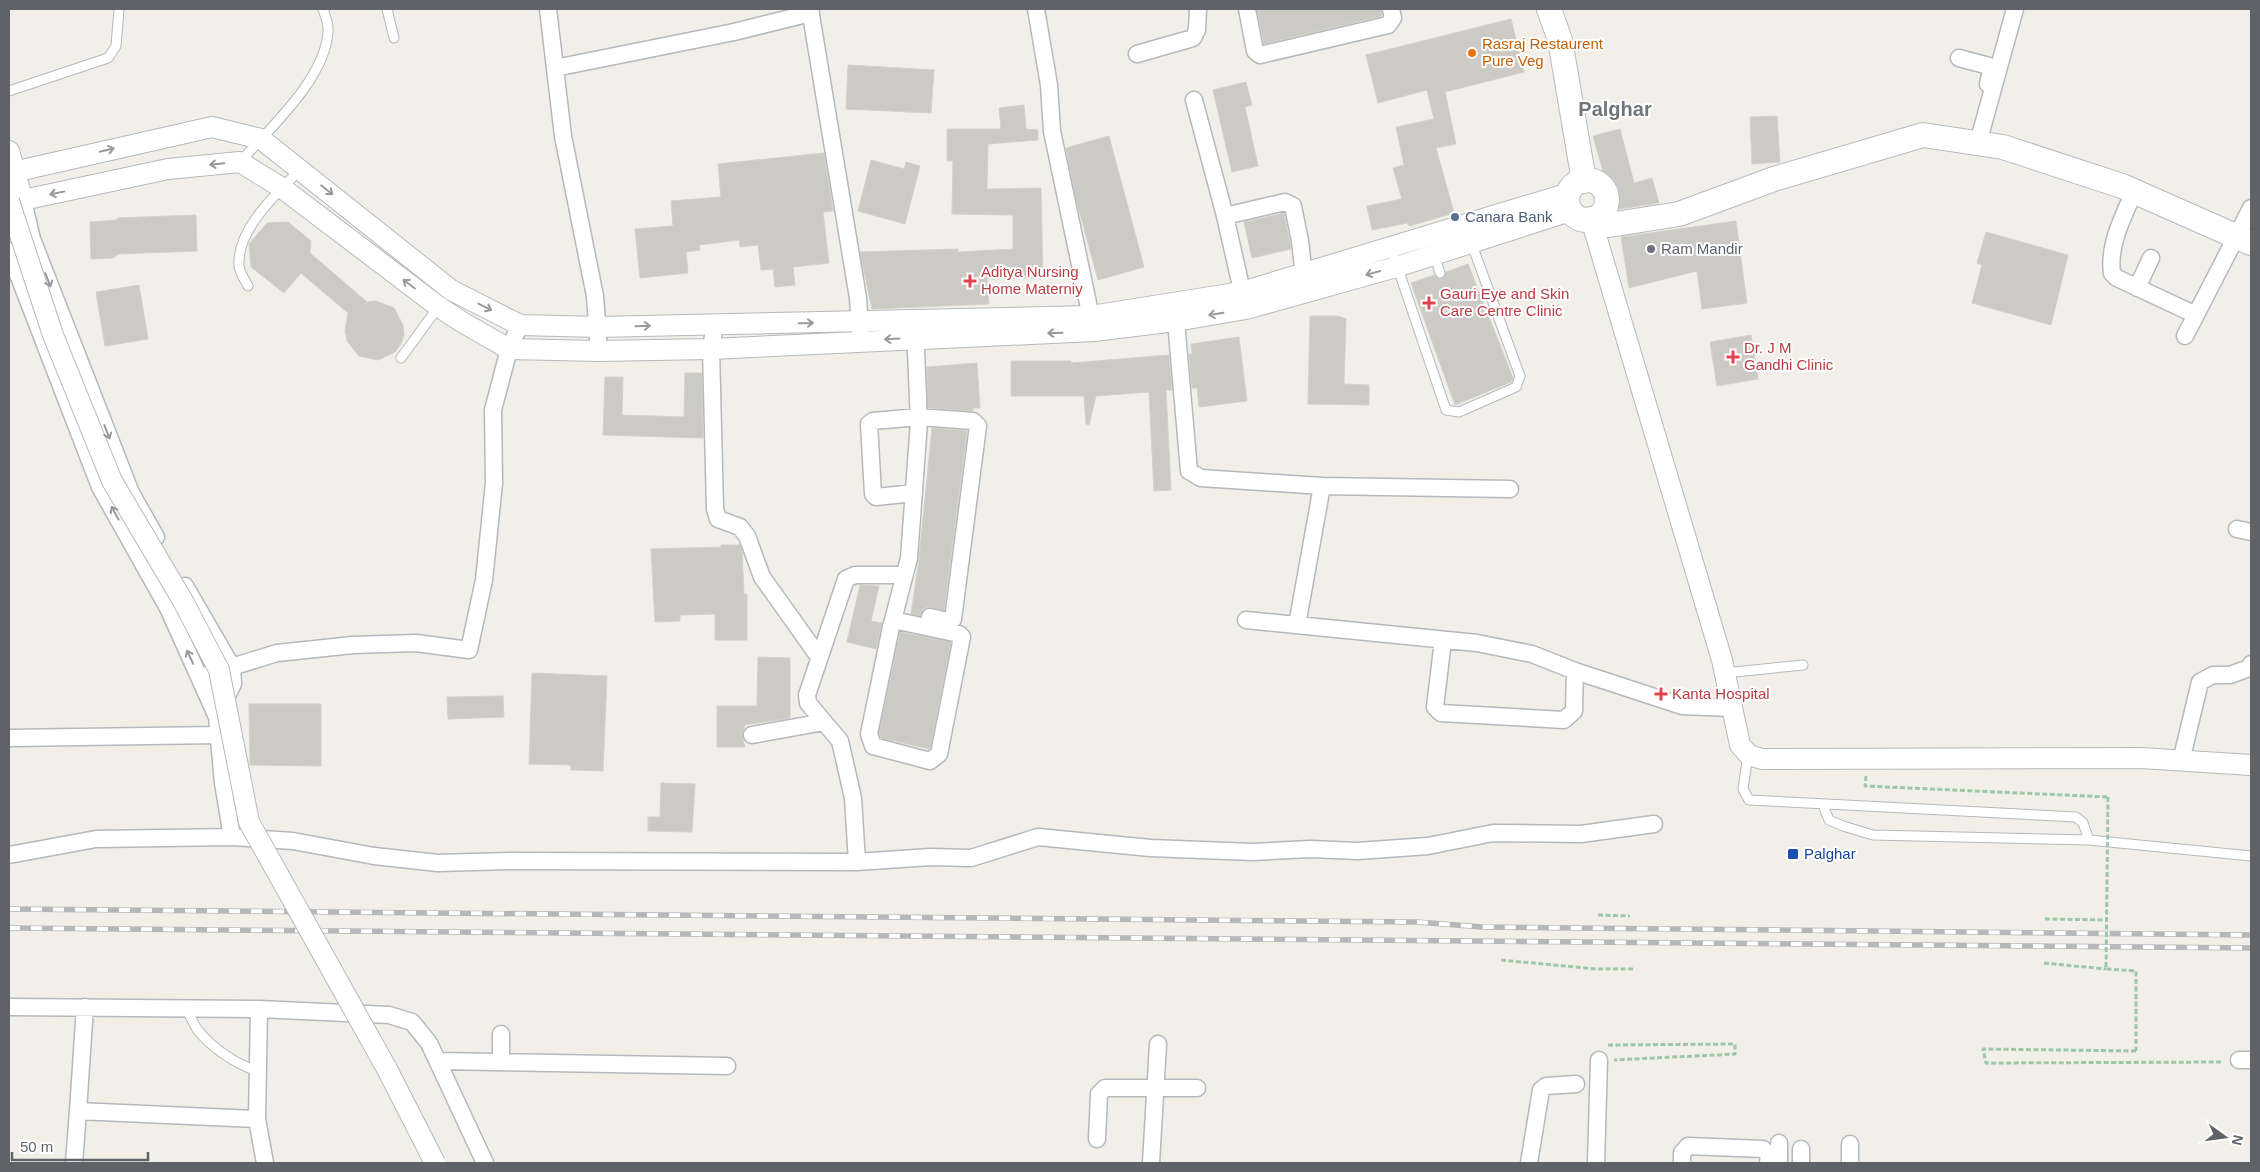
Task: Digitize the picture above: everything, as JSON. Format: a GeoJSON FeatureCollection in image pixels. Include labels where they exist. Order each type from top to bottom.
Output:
{"type":"FeatureCollection","features":[{"type":"Feature","properties":{"kind":"main road"},"geometry":{"type":"LineString","coordinates":[[1549,9],[1560,40],[1578,201],[1609,225],[1679,214],[1774,179],[1923,135],[2003,147],[2122,186],[2243,240]]}},
{"type":"Feature","properties":{"kind":"street"},"geometry":{"type":"LineString","coordinates":[[548,9],[564,136],[595,296],[600,351]]}},
{"type":"Feature","properties":{"kind":"street"},"geometry":{"type":"LineString","coordinates":[[1036,9],[1049,85],[1052,131],[1092,324]]}},
{"type":"Feature","properties":{"kind":"street"},"geometry":{"type":"LineString","coordinates":[[1137,54],[1193,38],[1197,30],[1198,9]]}},
{"type":"Feature","properties":{"kind":"street"},"geometry":{"type":"LineString","coordinates":[[1247,9],[1255,51],[1260,55],[1388,25],[1393,18],[1391,9]]}},
{"type":"Feature","properties":{"kind":"street"},"geometry":{"type":"LineString","coordinates":[[1976,143],[2015,9]]}},
{"type":"Feature","properties":{"kind":"street"},"geometry":{"type":"LineString","coordinates":[[555,68],[734,32],[810,11],[857,289],[861,332]]}},
{"type":"Feature","properties":{"kind":"street"},"geometry":{"type":"LineString","coordinates":[[1959,58],[1988,66],[1991,71],[1976,143]]}},
{"type":"Feature","properties":{"kind":"street"},"geometry":{"type":"LineString","coordinates":[[1194,100],[1225,216],[1244,300]]}},
{"type":"Feature","properties":{"kind":"street"},"geometry":{"type":"LineString","coordinates":[[11,172],[212,127],[261,138],[451,290],[520,325],[598,327],[715,324],[861,332]]}},
{"type":"Feature","properties":{"kind":"street"},"geometry":{"type":"LineString","coordinates":[[9,151],[13,201],[52,335],[112,481],[183,601],[219,670],[249,822],[386,1069],[435,1163]]}},
{"type":"Feature","properties":{"kind":"street"},"geometry":{"type":"LineString","coordinates":[[13,201],[168,169],[240,162],[282,188],[439,307],[509,349],[600,351],[711,349],[861,332],[915,329],[1092,324],[1177,312],[1244,300],[1305,283],[1396,267],[1434,255],[1469,234],[1578,201],[1725,673],[1740,745],[1748,754],[1762,758],[2123,758],[2251,765]]}},
{"type":"Feature","properties":{"kind":"street"},"geometry":{"type":"LineString","coordinates":[[2134,192],[2113,248],[2112,273],[2117,278],[2196,315]]}},
{"type":"Feature","properties":{"kind":"street"},"geometry":{"type":"LineString","coordinates":[[13,201],[32,239],[131,493],[232,666],[233,684],[217,717]]}},
{"type":"Feature","properties":{"kind":"street"},"geometry":{"type":"LineString","coordinates":[[1225,216],[1285,202],[1293,206],[1305,283]]}},
{"type":"Feature","properties":{"kind":"street"},"geometry":{"type":"LineString","coordinates":[[2185,336],[2243,240],[2251,208]]}},
{"type":"Feature","properties":{"kind":"street"},"geometry":{"type":"LineString","coordinates":[[32,239],[9,249],[100,487],[168,608],[217,717],[232,837]]}},
{"type":"Feature","properties":{"kind":"street"},"geometry":{"type":"LineString","coordinates":[[1305,283],[1391,248],[1434,255]]}},
{"type":"Feature","properties":{"kind":"street"},"geometry":{"type":"LineString","coordinates":[[2137,288],[2151,258]]}},
{"type":"Feature","properties":{"kind":"street"},"geometry":{"type":"LineString","coordinates":[[1177,312],[1189,471],[1201,478],[1322,486],[1510,489]]}},
{"type":"Feature","properties":{"kind":"street"},"geometry":{"type":"LineString","coordinates":[[715,324],[711,349],[715,509],[718,519],[740,527],[747,536],[762,577],[819,657]]}},
{"type":"Feature","properties":{"kind":"street"},"geometry":{"type":"LineString","coordinates":[[200,677],[277,653],[353,645],[416,643],[469,650],[484,580],[494,483],[493,410],[509,349],[520,325]]}},
{"type":"Feature","properties":{"kind":"street"},"geometry":{"type":"LineString","coordinates":[[894,615],[959,634],[962,637],[939,754],[930,761],[873,746],[869,734],[894,615],[909,558],[919,417],[915,329]]}},
{"type":"Feature","properties":{"kind":"street"},"geometry":{"type":"LineString","coordinates":[[68,403],[93,396]]}},
{"type":"Feature","properties":{"kind":"street"},"geometry":{"type":"LineString","coordinates":[[894,615],[948,621],[953,619],[978,426],[973,421],[919,417],[873,420],[869,424],[873,494],[876,497],[914,493]]}},
{"type":"Feature","properties":{"kind":"street"},"geometry":{"type":"LineString","coordinates":[[1298,625],[1322,486]]}},
{"type":"Feature","properties":{"kind":"street"},"geometry":{"type":"LineString","coordinates":[[137,553],[159,541]]}},
{"type":"Feature","properties":{"kind":"street"},"geometry":{"type":"LineString","coordinates":[[857,862],[853,798],[840,741],[808,703],[807,695],[846,579],[855,575],[904,575]]}},
{"type":"Feature","properties":{"kind":"street"},"geometry":{"type":"LineString","coordinates":[[1246,620],[1477,643],[1532,654],[1575,671],[1682,706],[1732,708]]}},
{"type":"Feature","properties":{"kind":"street"},"geometry":{"type":"LineString","coordinates":[[1443,640],[1435,708],[1441,714],[1564,720],[1574,712],[1575,671]]}},
{"type":"Feature","properties":{"kind":"street"},"geometry":{"type":"LineString","coordinates":[[2181,761],[2200,682],[2213,675],[2230,675],[2249,668],[2251,664]]}},
{"type":"Feature","properties":{"kind":"street"},"geometry":{"type":"LineString","coordinates":[[752,736],[824,722]]}},
{"type":"Feature","properties":{"kind":"street"},"geometry":{"type":"LineString","coordinates":[[9,738],[218,735]]}},
{"type":"Feature","properties":{"kind":"street"},"geometry":{"type":"LineString","coordinates":[[9,854],[96,839],[232,837],[293,841],[374,856],[438,863],[512,861],[857,862],[930,857],[971,858],[1038,836],[1150,848],[1253,852],[1310,849],[1358,850],[1428,846],[1493,833],[1580,834],[1654,824]]}},
{"type":"Feature","properties":{"kind":"street"},"geometry":{"type":"LineString","coordinates":[[9,1006],[259,1009],[388,1015],[412,1022],[429,1043],[484,1163]]}},
{"type":"Feature","properties":{"kind":"street"},"geometry":{"type":"LineString","coordinates":[[74,1163],[86,1007]]}},
{"type":"Feature","properties":{"kind":"street"},"geometry":{"type":"LineString","coordinates":[[259,1009],[257,1119],[265,1163]]}},
{"type":"Feature","properties":{"kind":"street"},"geometry":{"type":"LineString","coordinates":[[500,1062],[501,1034]]}},
{"type":"Feature","properties":{"kind":"street"},"geometry":{"type":"LineString","coordinates":[[1151,1163],[1158,1044]]}},
{"type":"Feature","properties":{"kind":"street"},"geometry":{"type":"LineString","coordinates":[[1596,1163],[1601,1053]]}},
{"type":"Feature","properties":{"kind":"street"},"geometry":{"type":"LineString","coordinates":[[438,1061],[727,1066]]}},
{"type":"Feature","properties":{"kind":"street"},"geometry":{"type":"LineString","coordinates":[[1529,1163],[1542,1090],[1546,1086],[1576,1084]]}},
{"type":"Feature","properties":{"kind":"street"},"geometry":{"type":"LineString","coordinates":[[1097,1139],[1099,1094],[1105,1088],[1197,1088]]}},
{"type":"Feature","properties":{"kind":"street"},"geometry":{"type":"LineString","coordinates":[[78,1111],[257,1119]]}},
{"type":"Feature","properties":{"kind":"street"},"geometry":{"type":"LineString","coordinates":[[1779,1143],[1779,1163]]}},
{"type":"Feature","properties":{"kind":"street"},"geometry":{"type":"LineString","coordinates":[[1850,1144],[1850,1163]]}},
{"type":"Feature","properties":{"kind":"street"},"geometry":{"type":"LineString","coordinates":[[1682,1163],[1682,1153],[1688,1146],[1763,1149],[1769,1155],[1768,1163]]}},
{"type":"Feature","properties":{"kind":"lane"},"geometry":{"type":"LineString","coordinates":[[9,91],[108,58],[116,46],[119,9]]}},
{"type":"Feature","properties":{"kind":"lane"},"geometry":{"type":"LineString","coordinates":[[240,162],[316,73],[325,48],[329,29],[323,9]]}},
{"type":"Feature","properties":{"kind":"lane"},"geometry":{"type":"LineString","coordinates":[[387,9],[394,38]]}},
{"type":"Feature","properties":{"kind":"lane"},"geometry":{"type":"LineString","coordinates":[[248,286],[239,267],[243,241],[248,229],[300,169]]}},
{"type":"Feature","properties":{"kind":"lane"},"geometry":{"type":"LineString","coordinates":[[1391,248],[1446,410],[1458,412],[1516,387],[1520,376],[1469,234]]}},
{"type":"Feature","properties":{"kind":"lane"},"geometry":{"type":"LineString","coordinates":[[401,358],[451,290]]}},
{"type":"Feature","properties":{"kind":"lane"},"geometry":{"type":"LineString","coordinates":[[1725,673],[1803,665]]}},
{"type":"Feature","properties":{"kind":"lane"},"geometry":{"type":"LineString","coordinates":[[1748,754],[1743,788],[1749,800],[2076,817],[2083,823],[2089,840]]}},
{"type":"Feature","properties":{"kind":"lane"},"geometry":{"type":"LineString","coordinates":[[1823,805],[1829,820],[1872,835],[2089,840],[2251,856]]}},
{"type":"Feature","properties":{"kind":"lane"},"geometry":{"type":"LineString","coordinates":[[186,1008],[197,1030],[225,1055],[246,1067],[258,1071]]}},
{"type":"Feature","properties":{"kind":"path"},"geometry":{"type":"LineString","coordinates":[[1865,786],[2108,797],[2106,969]]}},
{"type":"Feature","properties":{"kind":"path"},"geometry":{"type":"LineString","coordinates":[[1598,915],[1630,916]]}},
{"type":"Feature","properties":{"kind":"path"},"geometry":{"type":"LineString","coordinates":[[2045,919],[2106,920]]}},
{"type":"Feature","properties":{"kind":"path"},"geometry":{"type":"LineString","coordinates":[[1502,960],[1582,968],[1634,969]]}},
{"type":"Feature","properties":{"kind":"path"},"geometry":{"type":"LineString","coordinates":[[2044,963],[2136,971],[2136,1051],[1983,1049],[1986,1063],[2225,1062],[2245,1060]]}},
{"type":"Feature","properties":{"kind":"path"},"geometry":{"type":"LineString","coordinates":[[1736,1044],[1735,1054],[1601,1053],[1736,1044]]}},
{"type":"Feature","properties":{"kind":"building"},"geometry":{"type":"Polygon","coordinates":[[[1257,9],[1381,9],[1382,16],[1264,44],[1257,9]]]}},
{"type":"Feature","properties":{"kind":"building"},"geometry":{"type":"Polygon","coordinates":[[[1511,19],[1524,72],[1445,92],[1456,144],[1436,148],[1454,213],[1409,226],[1408,223],[1372,230],[1367,206],[1402,199],[1393,168],[1404,165],[1396,127],[1434,119],[1427,90],[1378,103],[1366,55],[1511,19]]]}},
{"type":"Feature","properties":{"kind":"building"},"geometry":{"type":"Polygon","coordinates":[[[848,65],[934,70],[931,113],[846,109],[848,65]]]}},
{"type":"Feature","properties":{"kind":"building"},"geometry":{"type":"Polygon","coordinates":[[[1246,82],[1252,105],[1245,107],[1258,166],[1232,172],[1213,90],[1246,82]]]}},
{"type":"Feature","properties":{"kind":"building"},"geometry":{"type":"Polygon","coordinates":[[[1024,105],[1026,129],[1038,130],[1038,140],[988,144],[987,189],[1041,188],[1043,278],[987,279],[989,304],[872,309],[860,252],[958,249],[958,252],[1013,249],[1013,215],[952,214],[953,161],[947,161],[947,129],[1001,129],[999,108],[1024,105]]]}},
{"type":"Feature","properties":{"kind":"building"},"geometry":{"type":"Polygon","coordinates":[[[1777,116],[1780,162],[1752,164],[1750,117],[1777,116]]]}},
{"type":"Feature","properties":{"kind":"building"},"geometry":{"type":"Polygon","coordinates":[[[1620,129],[1634,183],[1652,178],[1659,203],[1614,210],[1593,136],[1620,129]]]}},
{"type":"Feature","properties":{"kind":"building"},"geometry":{"type":"Polygon","coordinates":[[[1109,136],[1144,267],[1098,280],[1076,199],[1066,148],[1109,136]]]}},
{"type":"Feature","properties":{"kind":"building"},"geometry":{"type":"Polygon","coordinates":[[[824,153],[833,211],[823,212],[829,263],[793,267],[795,285],[775,287],[773,269],[761,270],[758,245],[740,247],[739,240],[699,245],[700,250],[686,252],[688,273],[640,278],[635,229],[673,226],[671,201],[721,197],[718,164],[824,153]]]}},
{"type":"Feature","properties":{"kind":"building"},"geometry":{"type":"Polygon","coordinates":[[[871,160],[904,169],[906,162],[920,166],[905,224],[858,211],[871,160]]]}},
{"type":"Feature","properties":{"kind":"building"},"geometry":{"type":"Polygon","coordinates":[[[1284,213],[1291,249],[1252,258],[1244,222],[1284,213]]]}},
{"type":"Feature","properties":{"kind":"building"},"geometry":{"type":"Polygon","coordinates":[[[196,215],[197,251],[118,254],[114,258],[91,259],[90,222],[117,220],[117,218],[196,215]]]}},
{"type":"Feature","properties":{"kind":"building"},"geometry":{"type":"Polygon","coordinates":[[[1736,221],[1747,303],[1702,309],[1697,271],[1629,288],[1621,237],[1736,221]]]}},
{"type":"Feature","properties":{"kind":"building"},"geometry":{"type":"Polygon","coordinates":[[[288,222],[311,241],[310,253],[367,302],[376,301],[394,308],[403,325],[404,335],[401,344],[395,352],[378,360],[359,356],[347,341],[345,331],[348,313],[301,273],[284,293],[251,267],[249,244],[267,223],[288,222]]]}},
{"type":"Feature","properties":{"kind":"building"},"geometry":{"type":"Polygon","coordinates":[[[1986,232],[2068,255],[2051,325],[1972,303],[1982,265],[1977,263],[1986,232]]]}},
{"type":"Feature","properties":{"kind":"building"},"geometry":{"type":"Polygon","coordinates":[[[1468,264],[1513,378],[1511,382],[1455,405],[1411,283],[1434,275],[1438,279],[1442,279],[1446,272],[1468,264]]]}},
{"type":"Feature","properties":{"kind":"building"},"geometry":{"type":"Polygon","coordinates":[[[139,285],[148,339],[105,346],[96,292],[139,285]]]}},
{"type":"Feature","properties":{"kind":"building"},"geometry":{"type":"Polygon","coordinates":[[[1310,316],[1338,316],[1346,319],[1344,384],[1369,385],[1369,405],[1308,404],[1310,316]]]}},
{"type":"Feature","properties":{"kind":"building"},"geometry":{"type":"Polygon","coordinates":[[[1751,335],[1758,379],[1717,386],[1710,342],[1751,335]]]}},
{"type":"Feature","properties":{"kind":"building"},"geometry":{"type":"Polygon","coordinates":[[[1239,337],[1247,401],[1199,407],[1197,388],[1192,388],[1189,354],[1192,354],[1191,344],[1239,337]]]}},
{"type":"Feature","properties":{"kind":"building"},"geometry":{"type":"Polygon","coordinates":[[[1169,355],[1172,390],[1166,390],[1171,490],[1154,491],[1149,392],[1096,396],[1089,425],[1086,424],[1084,396],[1011,396],[1011,361],[1071,361],[1071,363],[1169,355]]]}},
{"type":"Feature","properties":{"kind":"building"},"geometry":{"type":"Polygon","coordinates":[[[977,363],[980,408],[973,408],[973,411],[928,408],[927,367],[977,363]]]}},
{"type":"Feature","properties":{"kind":"building"},"geometry":{"type":"Polygon","coordinates":[[[685,373],[702,373],[703,438],[603,435],[605,377],[623,377],[622,415],[684,417],[685,373]]]}},
{"type":"Feature","properties":{"kind":"building"},"geometry":{"type":"Polygon","coordinates":[[[932,428],[967,431],[944,610],[927,607],[920,616],[911,614],[919,559],[932,428]]]}},
{"type":"Feature","properties":{"kind":"building"},"geometry":{"type":"Polygon","coordinates":[[[721,545],[740,545],[742,552],[744,594],[747,594],[747,640],[715,640],[715,614],[680,615],[680,621],[655,622],[651,549],[721,547],[721,545]]]}},
{"type":"Feature","properties":{"kind":"building"},"geometry":{"type":"Polygon","coordinates":[[[860,585],[879,586],[871,621],[882,623],[876,649],[847,642],[860,585]]]}},
{"type":"Feature","properties":{"kind":"building"},"geometry":{"type":"Polygon","coordinates":[[[900,632],[951,642],[930,749],[881,738],[879,733],[900,632]]]}},
{"type":"Feature","properties":{"kind":"building"},"geometry":{"type":"Polygon","coordinates":[[[758,657],[790,658],[790,718],[745,725],[742,736],[745,747],[717,747],[717,706],[757,706],[758,657]]]}},
{"type":"Feature","properties":{"kind":"building"},"geometry":{"type":"Polygon","coordinates":[[[532,673],[607,676],[603,771],[571,770],[571,765],[529,764],[532,673]]]}},
{"type":"Feature","properties":{"kind":"building"},"geometry":{"type":"Polygon","coordinates":[[[503,696],[504,717],[448,719],[447,697],[503,696]]]}},
{"type":"Feature","properties":{"kind":"building"},"geometry":{"type":"Polygon","coordinates":[[[249,704],[321,704],[321,766],[250,765],[249,704]]]}},
{"type":"Feature","properties":{"kind":"building"},"geometry":{"type":"Polygon","coordinates":[[[661,783],[695,784],[692,832],[648,831],[648,817],[660,817],[661,783]]]}},
{"type":"Feature","properties":{"kind":"railway"},"geometry":{"type":"LineString","coordinates":[[9,909],[1417,922],[1482,927],[2251,935]]}},
{"type":"Feature","properties":{"kind":"railway"},"geometry":{"type":"LineString","coordinates":[[9,928],[2251,948]]}},
{"type":"Feature","properties":{"kind":"place","name":"Rasraj Restaurent Pure Veg"},"geometry":{"type":"Point","coordinates":[1472,53]}},
{"type":"Feature","properties":{"kind":"place","name":"Canara Bank"},"geometry":{"type":"Point","coordinates":[1455,217]}},
{"type":"Feature","properties":{"kind":"place","name":"Ram Mandir"},"geometry":{"type":"Point","coordinates":[1651,249]}},
{"type":"Feature","properties":{"kind":"place","name":"Aditya Nursing Home Materniy"},"geometry":{"type":"Point","coordinates":[970,281]}},
{"type":"Feature","properties":{"kind":"place","name":"Gauri Eye and Skin Care Centre Clinic"},"geometry":{"type":"Point","coordinates":[1429,303]}},
{"type":"Feature","properties":{"kind":"place","name":"Dr. J M Gandhi Clinic"},"geometry":{"type":"Point","coordinates":[1733,357]}},
{"type":"Feature","properties":{"kind":"place","name":"Kanta Hospital"},"geometry":{"type":"Point","coordinates":[1661,694]}},
{"type":"Feature","properties":{"kind":"place","name":"Palghar"},"geometry":{"type":"Point","coordinates":[1793,854]}},
{"type":"Feature","properties":{"kind":"district","name":"Palghar"},"geometry":{"type":"Point","coordinates":[1615,109]}}]}
